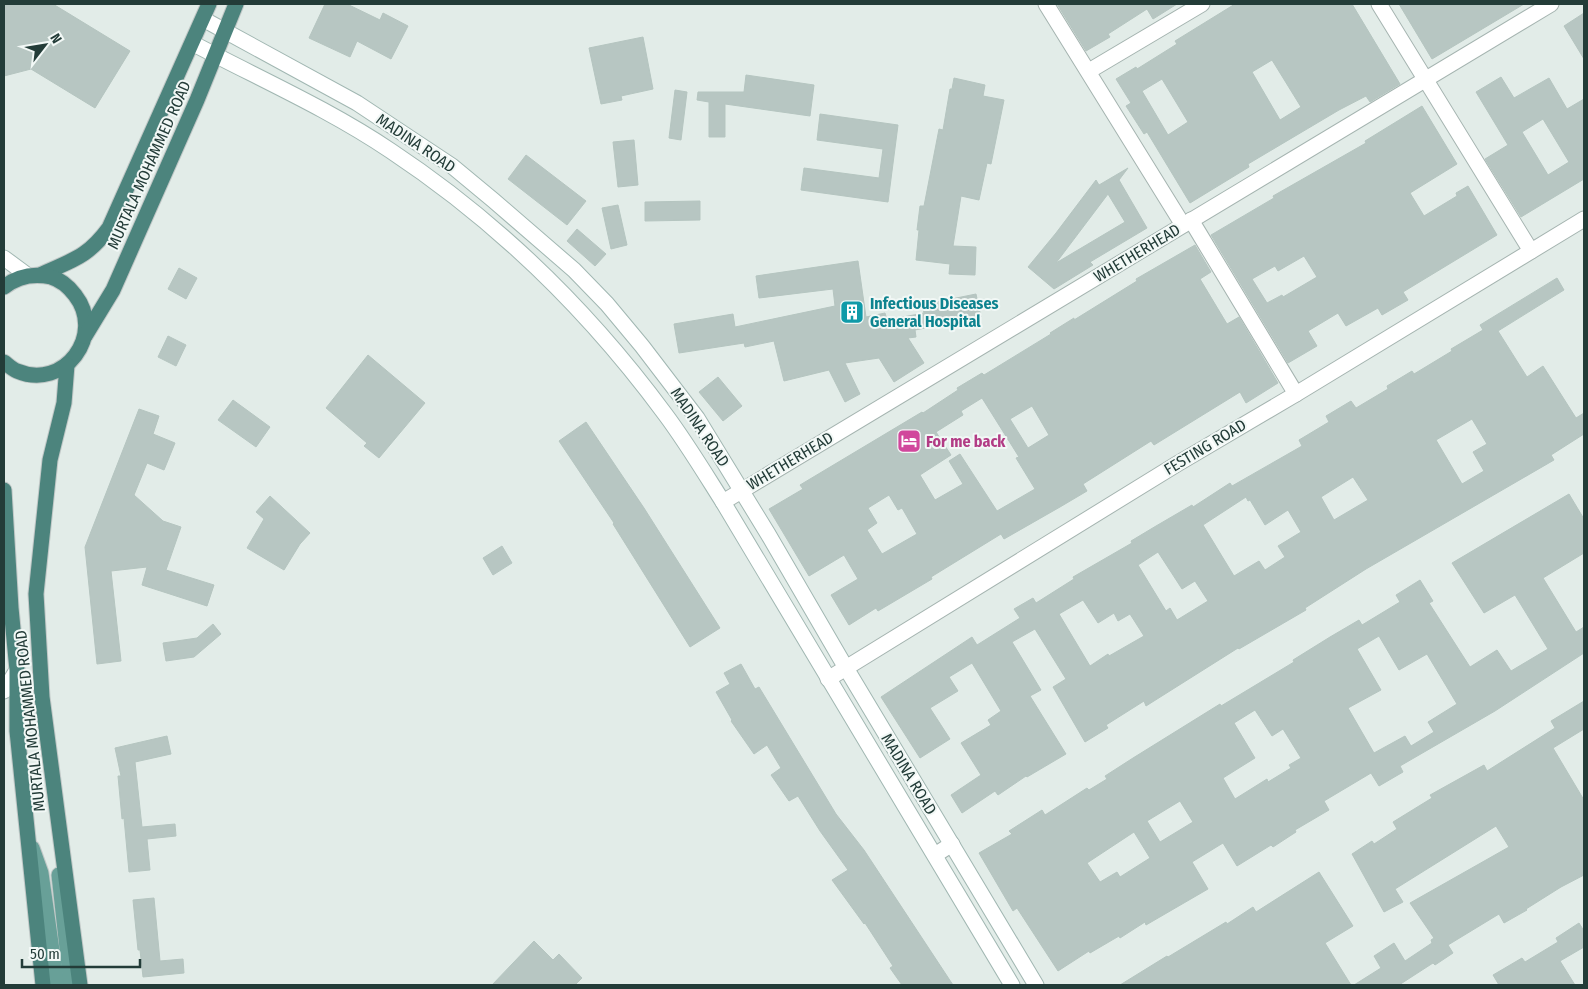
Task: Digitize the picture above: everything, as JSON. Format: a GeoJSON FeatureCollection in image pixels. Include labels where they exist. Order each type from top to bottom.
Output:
{"type":"FeatureCollection","features":[{"type":"Feature","properties":{"kind":"highway","name":"MURTALA MOHAMMED ROAD"},"geometry":{"type":"LineString","coordinates":[[4,287],[12,280],[70,263],[99,242],[109,228],[209,4]]}},
{"type":"Feature","properties":{"kind":"highway","name":"MURTALA MOHAMMED ROAD"},"geometry":{"type":"LineString","coordinates":[[80,985],[42,697],[36,594],[50,460],[64,403],[67,365],[78,352],[85,336],[113,290],[197,100],[236,4]]}},
{"type":"Feature","properties":{"kind":"highway"},"geometry":{"type":"LineString","coordinates":[[34,275],[56,279],[71,289],[81,302],[86,319],[85,336]]}},
{"type":"Feature","properties":{"kind":"highway"},"geometry":{"type":"LineString","coordinates":[[4,362],[17,371],[34,375],[51,373],[67,365]]}},
{"type":"Feature","properties":{"kind":"highway","name":"MURTALA MOHAMMED ROAD"},"geometry":{"type":"LineString","coordinates":[[4,490],[11,608],[18,670],[17,731],[43,985]]}},
{"type":"Feature","properties":{"kind":"main road"},"geometry":{"type":"LineString","coordinates":[[60,831],[58,869],[71,985]]}},
{"type":"Feature","properties":{"kind":"main road"},"geometry":{"type":"LineString","coordinates":[[29,840],[41,873],[57,985]]}},
{"type":"Feature","properties":{"kind":"street"},"geometry":{"type":"LineString","coordinates":[[1046,4],[1296,394]]}},
{"type":"Feature","properties":{"kind":"street"},"geometry":{"type":"LineString","coordinates":[[1089,71],[1202,4]]}},
{"type":"Feature","properties":{"kind":"street"},"geometry":{"type":"LineString","coordinates":[[1379,4],[1424,80],[1531,251]]}},
{"type":"Feature","properties":{"kind":"street","name":"WHETHERHEAD"},"geometry":{"type":"LineString","coordinates":[[723,502],[1551,4]]}},
{"type":"Feature","properties":{"kind":"street","name":"MADINA ROAD"},"geometry":{"type":"LineString","coordinates":[[203,18],[357,103],[452,166],[567,264],[607,304],[697,418],[1036,985]]}},
{"type":"Feature","properties":{"kind":"street","name":"MADINA ROAD"},"geometry":{"type":"LineString","coordinates":[[192,43],[345,123],[390,150],[468,207],[499,233],[556,285],[596,328],[666,415],[723,502],[1012,985]]}},
{"type":"Feature","properties":{"kind":"street","name":"FESTING ROAD"},"geometry":{"type":"LineString","coordinates":[[828,678],[1168,469],[1584,220]]}},
{"type":"Feature","properties":{"kind":"street"},"geometry":{"type":"LineString","coordinates":[[4,258],[34,275]]}},
{"type":"Feature","properties":{"kind":"street"},"geometry":{"type":"LineString","coordinates":[[4,690],[18,670]]}},
{"type":"Feature","properties":{"kind":"street"},"geometry":{"type":"LineString","coordinates":[[935,855],[952,844]]}},
{"type":"Feature","properties":{"kind":"building"},"geometry":{"type":"Polygon","coordinates":[[[53,4],[130,51],[95,108],[31,69],[4,76],[4,5],[53,4]]]}},
{"type":"Feature","properties":{"kind":"building"},"geometry":{"type":"Polygon","coordinates":[[[325,4],[347,4],[380,20],[383,13],[408,26],[391,59],[357,41],[350,57],[309,38],[325,4]]]}},
{"type":"Feature","properties":{"kind":"building"},"geometry":{"type":"Polygon","coordinates":[[[1057,4],[1177,4],[1153,19],[1147,9],[1108,34],[1110,37],[1086,51],[1057,4]]]}},
{"type":"Feature","properties":{"kind":"building"},"geometry":{"type":"Polygon","coordinates":[[[1235,4],[1352,4],[1400,84],[1370,102],[1366,96],[1339,110],[1248,164],[1249,167],[1190,203],[1147,132],[1144,134],[1126,106],[1131,103],[1116,79],[1136,67],[1137,69],[1177,44],[1175,41],[1235,4]],[[1272,60],[1252,72],[1280,120],[1301,107],[1272,60]],[[1162,79],[1142,91],[1168,135],[1188,122],[1162,79]]]}},
{"type":"Feature","properties":{"kind":"building"},"geometry":{"type":"Polygon","coordinates":[[[1399,4],[1524,4],[1432,59],[1399,4]]]}},
{"type":"Feature","properties":{"kind":"building"},"geometry":{"type":"Polygon","coordinates":[[[1584,13],[1584,59],[1564,26],[1584,13]]]}},
{"type":"Feature","properties":{"kind":"building"},"geometry":{"type":"Polygon","coordinates":[[[643,37],[653,89],[621,96],[622,100],[601,104],[589,48],[643,37]]]}},
{"type":"Feature","properties":{"kind":"building"},"geometry":{"type":"Polygon","coordinates":[[[746,75],[814,85],[810,116],[725,104],[725,137],[709,137],[709,102],[697,100],[698,92],[744,92],[746,75]]]}},
{"type":"Feature","properties":{"kind":"building"},"geometry":{"type":"Polygon","coordinates":[[[1501,77],[1514,98],[1549,78],[1567,109],[1584,99],[1584,179],[1521,217],[1485,159],[1508,145],[1476,92],[1501,77]],[[1543,119],[1522,132],[1548,175],[1569,162],[1543,119]]]}},
{"type":"Feature","properties":{"kind":"building"},"geometry":{"type":"Polygon","coordinates":[[[954,78],[985,85],[983,96],[1004,100],[991,164],[987,163],[979,200],[961,196],[953,246],[976,247],[975,275],[949,274],[950,264],[916,260],[920,206],[924,206],[939,129],[943,130],[950,89],[952,89],[954,78]]]}},
{"type":"Feature","properties":{"kind":"building"},"geometry":{"type":"Polygon","coordinates":[[[675,90],[687,92],[681,140],[669,138],[675,90]]]}},
{"type":"Feature","properties":{"kind":"building"},"geometry":{"type":"Polygon","coordinates":[[[1422,106],[1457,164],[1410,193],[1424,216],[1457,196],[1456,193],[1468,186],[1497,235],[1403,292],[1408,300],[1382,315],[1378,308],[1346,326],[1338,313],[1308,331],[1317,346],[1288,363],[1211,235],[1274,198],[1273,196],[1366,143],[1365,141],[1422,106]],[[1304,256],[1278,271],[1275,266],[1252,279],[1267,303],[1282,295],[1283,297],[1317,277],[1304,256]]]}},
{"type":"Feature","properties":{"kind":"building"},"geometry":{"type":"Polygon","coordinates":[[[820,114],[898,125],[888,202],[801,190],[804,168],[879,178],[883,149],[817,140],[820,114]]]}},
{"type":"Feature","properties":{"kind":"building"},"geometry":{"type":"Polygon","coordinates":[[[634,140],[638,185],[618,187],[613,142],[634,140]]]}},
{"type":"Feature","properties":{"kind":"building"},"geometry":{"type":"Polygon","coordinates":[[[526,155],[586,201],[567,225],[508,179],[526,155]]]}},
{"type":"Feature","properties":{"kind":"building"},"geometry":{"type":"Polygon","coordinates":[[[1128,168],[1119,180],[1147,228],[1090,262],[1093,265],[1054,289],[1028,267],[1096,180],[1099,185],[1128,168]],[[1108,194],[1056,263],[1125,222],[1108,194]]]}},
{"type":"Feature","properties":{"kind":"building"},"geometry":{"type":"Polygon","coordinates":[[[700,201],[700,220],[645,221],[645,202],[700,201]]]}},
{"type":"Feature","properties":{"kind":"building"},"geometry":{"type":"Polygon","coordinates":[[[618,205],[627,245],[611,249],[602,208],[618,205]]]}},
{"type":"Feature","properties":{"kind":"building"},"geometry":{"type":"Polygon","coordinates":[[[577,229],[606,254],[595,266],[567,241],[577,229]]]}},
{"type":"Feature","properties":{"kind":"building"},"geometry":{"type":"Polygon","coordinates":[[[1195,245],[1211,272],[1200,279],[1227,324],[1239,317],[1278,383],[1246,403],[1240,392],[1154,445],[1151,441],[1083,484],[1087,491],[1004,539],[1001,534],[931,577],[932,579],[878,611],[876,608],[849,625],[831,595],[858,579],[844,555],[809,576],[769,509],[803,489],[800,485],[923,413],[958,390],[957,388],[982,373],[984,375],[1137,281],[1136,279],[1195,245]],[[982,398],[961,411],[963,415],[936,432],[951,455],[920,475],[935,500],[963,484],[949,461],[960,454],[997,511],[1035,489],[1016,458],[1019,457],[982,398]],[[1032,406],[1010,419],[1028,448],[1049,435],[1032,406]],[[889,495],[868,508],[877,523],[867,530],[882,554],[917,534],[902,508],[898,510],[889,495]]]}},
{"type":"Feature","properties":{"kind":"building"},"geometry":{"type":"Polygon","coordinates":[[[858,261],[866,317],[885,313],[887,320],[924,313],[922,305],[976,294],[981,317],[915,330],[916,337],[908,338],[924,363],[894,382],[879,358],[845,363],[860,394],[845,402],[829,370],[784,381],[774,341],[745,347],[744,343],[679,353],[674,324],[733,314],[735,327],[835,306],[833,289],[759,298],[756,276],[858,261]]]}},
{"type":"Feature","properties":{"kind":"building"},"geometry":{"type":"Polygon","coordinates":[[[179,268],[197,278],[186,299],[168,289],[179,268]]]}},
{"type":"Feature","properties":{"kind":"building"},"geometry":{"type":"Polygon","coordinates":[[[1557,278],[1564,290],[1498,331],[1527,377],[1543,366],[1576,418],[1584,413],[1584,434],[1551,455],[1554,460],[1366,569],[1305,608],[1306,610],[1238,648],[1146,706],[1144,701],[1106,725],[1108,728],[1085,742],[1053,687],[1066,679],[1035,629],[1012,642],[1041,690],[1030,696],[1066,754],[1026,776],[998,795],[995,791],[962,813],[951,795],[981,775],[961,743],[991,725],[988,720],[1001,711],[972,663],[949,677],[958,691],[930,708],[950,739],[920,758],[881,697],[972,637],[977,645],[1020,618],[1014,609],[1033,598],[1036,603],[1074,579],[1073,577],[1132,543],[1131,541],[1156,526],[1192,505],[1193,507],[1230,483],[1232,486],[1302,446],[1299,440],[1329,422],[1326,416],[1351,401],[1356,408],[1388,389],[1387,386],[1412,371],[1414,374],[1483,330],[1480,325],[1557,278]],[[1472,419],[1436,440],[1462,484],[1484,471],[1473,452],[1487,444],[1472,419]],[[1353,477],[1321,497],[1334,520],[1368,500],[1353,477]],[[1246,497],[1203,525],[1234,576],[1259,561],[1265,570],[1285,557],[1278,546],[1301,532],[1288,510],[1265,525],[1250,500],[1248,501],[1246,497]],[[1158,552],[1138,565],[1166,611],[1170,608],[1177,620],[1208,601],[1195,581],[1182,589],[1158,552]],[[1083,600],[1059,614],[1090,666],[1108,654],[1109,656],[1144,636],[1130,614],[1118,621],[1114,613],[1098,623],[1083,600]]]}},
{"type":"Feature","properties":{"kind":"building"},"geometry":{"type":"Polygon","coordinates":[[[168,336],[186,345],[176,366],[158,357],[168,336]]]}},
{"type":"Feature","properties":{"kind":"building"},"geometry":{"type":"Polygon","coordinates":[[[368,355],[425,403],[379,458],[364,446],[367,443],[326,408],[368,355]]]}},
{"type":"Feature","properties":{"kind":"building"},"geometry":{"type":"Polygon","coordinates":[[[718,377],[742,406],[723,421],[699,392],[718,377]]]}},
{"type":"Feature","properties":{"kind":"building"},"geometry":{"type":"Polygon","coordinates":[[[233,400],[270,427],[256,447],[218,420],[233,400]]]}},
{"type":"Feature","properties":{"kind":"building"},"geometry":{"type":"Polygon","coordinates":[[[139,409],[159,416],[153,434],[175,443],[164,470],[147,463],[134,495],[163,521],[181,527],[166,570],[214,585],[207,606],[142,585],[147,567],[111,571],[121,661],[97,664],[85,547],[139,409]]]}},
{"type":"Feature","properties":{"kind":"building"},"geometry":{"type":"Polygon","coordinates":[[[586,422],[644,508],[720,628],[690,647],[614,523],[559,441],[586,422]]]}},
{"type":"Feature","properties":{"kind":"building"},"geometry":{"type":"Polygon","coordinates":[[[1569,494],[1584,519],[1584,553],[1543,578],[1576,632],[1584,627],[1584,653],[1495,711],[1400,766],[1403,772],[1379,786],[1371,773],[1324,801],[1329,810],[1295,830],[1296,832],[1273,847],[1271,845],[1237,866],[1223,843],[1192,862],[1208,889],[1146,925],[1145,922],[1120,938],[1119,936],[1090,953],[1089,951],[1058,971],[1017,908],[1013,911],[979,853],[1012,834],[1009,831],[1042,810],[1045,815],[1087,788],[1089,790],[1107,779],[1105,776],[1133,758],[1220,704],[1221,706],[1294,662],[1293,660],[1330,637],[1359,620],[1362,625],[1400,602],[1396,595],[1420,580],[1433,601],[1429,603],[1470,667],[1497,650],[1511,671],[1548,649],[1515,595],[1484,613],[1452,563],[1569,494]],[[1379,636],[1357,649],[1381,690],[1348,708],[1374,753],[1405,736],[1411,746],[1434,732],[1428,722],[1457,704],[1427,654],[1399,670],[1379,636]],[[1255,710],[1234,723],[1255,758],[1223,778],[1235,799],[1267,779],[1268,782],[1291,768],[1289,765],[1301,758],[1283,729],[1272,736],[1255,710]],[[1180,801],[1147,821],[1160,842],[1193,822],[1180,801]],[[1134,832],[1087,863],[1100,882],[1117,872],[1120,877],[1150,858],[1134,832]]]}},
{"type":"Feature","properties":{"kind":"building"},"geometry":{"type":"Polygon","coordinates":[[[270,496],[310,533],[300,544],[284,570],[247,548],[264,519],[256,512],[270,496]]]}},
{"type":"Feature","properties":{"kind":"building"},"geometry":{"type":"Polygon","coordinates":[[[502,546],[512,563],[493,575],[483,558],[502,546]]]}},
{"type":"Feature","properties":{"kind":"building"},"geometry":{"type":"Polygon","coordinates":[[[213,624],[221,634],[194,657],[166,661],[163,643],[197,638],[213,624]]]}},
{"type":"Feature","properties":{"kind":"building"},"geometry":{"type":"Polygon","coordinates":[[[741,664],[755,689],[759,687],[836,814],[864,850],[953,985],[902,985],[890,968],[893,966],[865,923],[832,880],[848,870],[798,796],[789,801],[771,775],[781,768],[767,745],[754,754],[731,721],[716,692],[730,684],[724,673],[741,664]]]}},
{"type":"Feature","properties":{"kind":"building"},"geometry":{"type":"Polygon","coordinates":[[[1584,701],[1584,729],[1553,748],[1584,800],[1584,875],[1561,887],[1504,923],[1499,914],[1448,945],[1453,953],[1435,965],[1433,963],[1399,985],[1354,985],[1381,968],[1374,956],[1394,943],[1405,961],[1432,943],[1431,940],[1434,938],[1410,903],[1509,847],[1496,826],[1395,889],[1403,902],[1384,912],[1352,854],[1372,841],[1374,844],[1397,829],[1393,822],[1432,798],[1430,795],[1484,765],[1487,771],[1555,728],[1551,721],[1584,701]]]}},
{"type":"Feature","properties":{"kind":"building"},"geometry":{"type":"Polygon","coordinates":[[[167,736],[171,754],[135,762],[142,827],[175,824],[176,836],[147,839],[150,870],[129,872],[118,776],[121,776],[115,748],[167,736]]]}},
{"type":"Feature","properties":{"kind":"building"},"geometry":{"type":"Polygon","coordinates":[[[1319,872],[1353,926],[1325,943],[1351,985],[1120,985],[1226,922],[1227,924],[1253,907],[1256,912],[1319,872]]]}},
{"type":"Feature","properties":{"kind":"building"},"geometry":{"type":"Polygon","coordinates":[[[154,898],[160,961],[183,959],[184,973],[143,977],[133,900],[154,898]]]}},
{"type":"Feature","properties":{"kind":"building"},"geometry":{"type":"Polygon","coordinates":[[[1579,923],[1584,931],[1584,947],[1560,961],[1575,985],[1499,985],[1493,975],[1522,958],[1525,962],[1558,942],[1556,938],[1579,923]]]}},
{"type":"Feature","properties":{"kind":"building"},"geometry":{"type":"Polygon","coordinates":[[[534,941],[553,960],[559,954],[582,978],[575,985],[492,985],[534,941]]]}},
{"type":"Feature","properties":{"kind":"place","name":"Infectious Diseases General Hospital"},"geometry":{"type":"Point","coordinates":[852,312]}},
{"type":"Feature","properties":{"kind":"place","name":"For me back"},"geometry":{"type":"Point","coordinates":[909,441]}}]}
